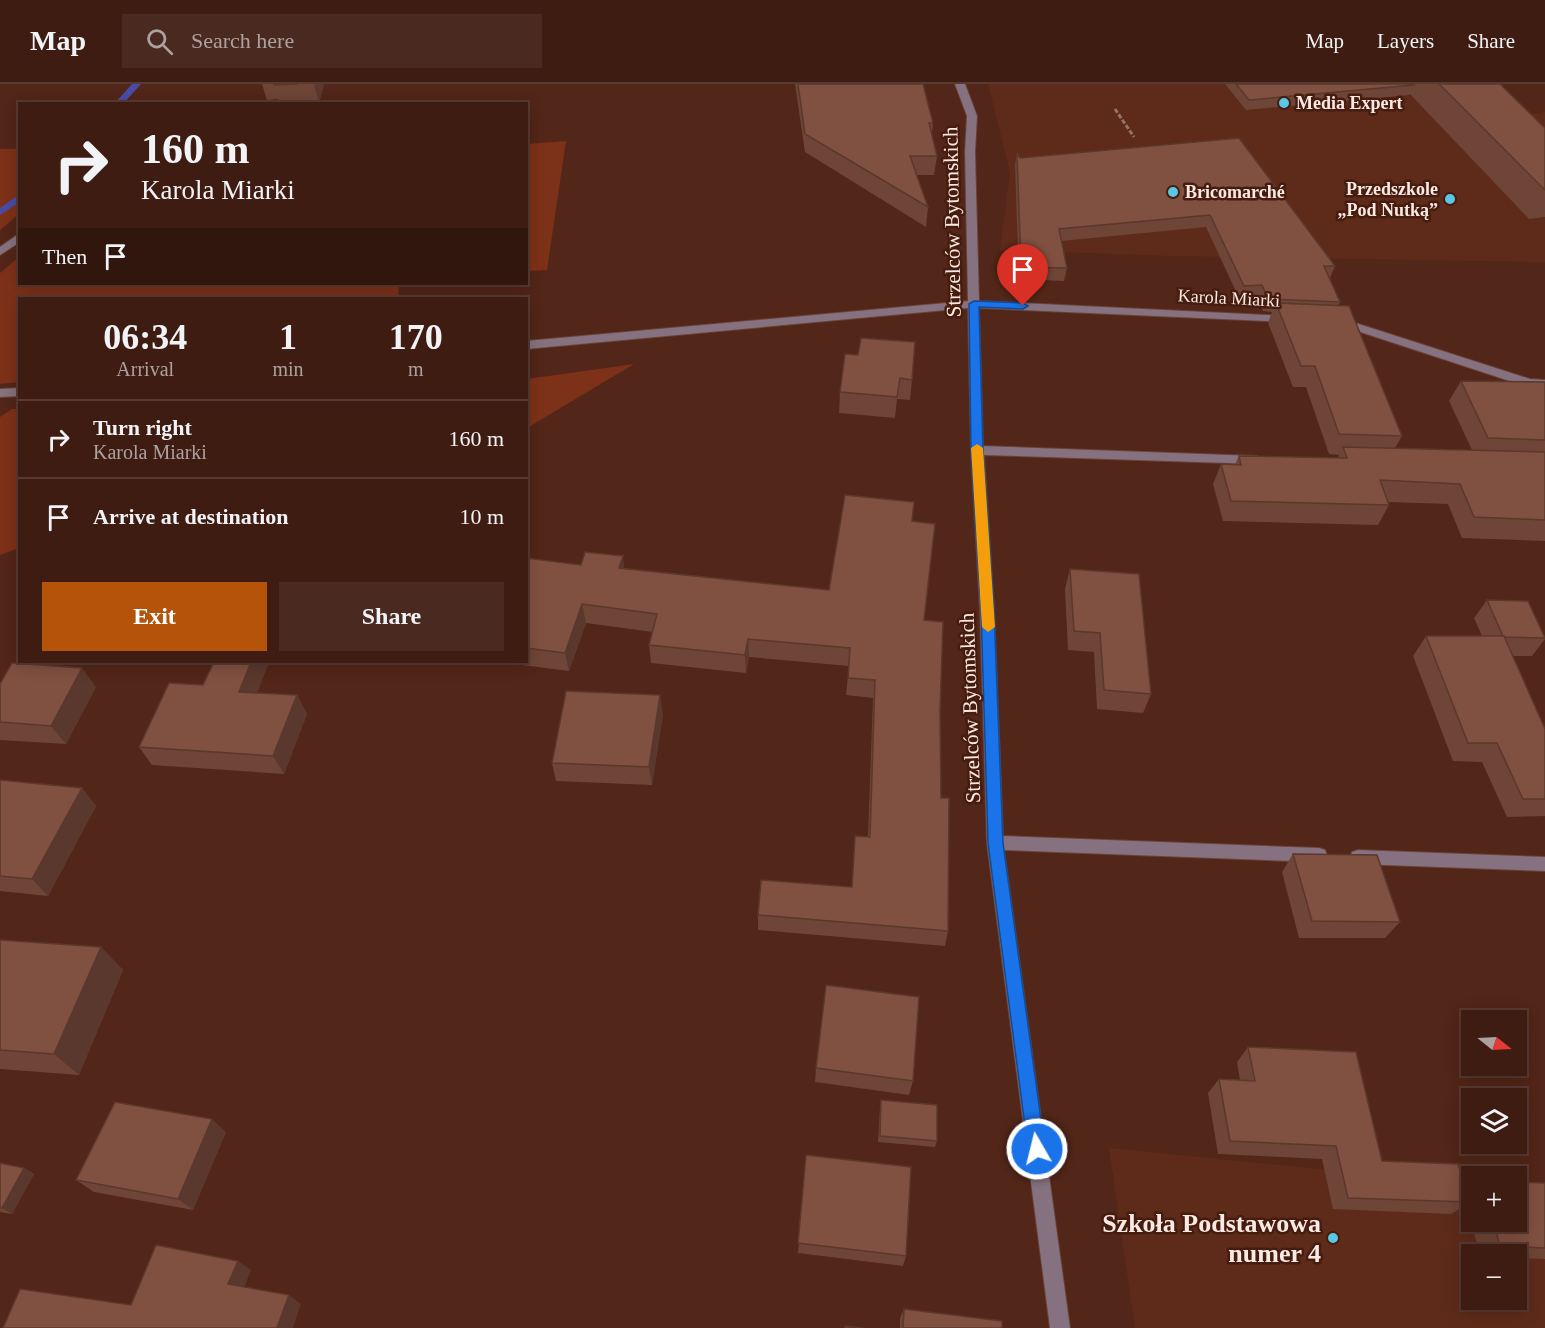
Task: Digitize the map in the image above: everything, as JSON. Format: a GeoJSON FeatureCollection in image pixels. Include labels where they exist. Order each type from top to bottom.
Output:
{"type":"FeatureCollection","features":[{"type":"Feature","properties":{"kind":"street","name":"Strzelców Bytomskich"},"geometry":{"type":"LineString","coordinates":[[960,84],[972,116],[970,152],[977,450],[987,609],[995,843],[1060,1328]]}},
{"type":"Feature","properties":{"kind":"street"},"geometry":{"type":"LineString","coordinates":[[0,252],[18,238]]}},
{"type":"Feature","properties":{"kind":"street","name":"Karola Miarki"},"geometry":{"type":"LineString","coordinates":[[528,345],[974,304],[1305,319]]}},
{"type":"Feature","properties":{"kind":"street"},"geometry":{"type":"LineString","coordinates":[[1329,320],[1340,321],[1529,383],[1545,384]]}},
{"type":"Feature","properties":{"kind":"street"},"geometry":{"type":"LineString","coordinates":[[0,393],[18,392]]}},
{"type":"Feature","properties":{"kind":"street"},"geometry":{"type":"LineString","coordinates":[[977,450],[1267,460]]}},
{"type":"Feature","properties":{"kind":"street"},"geometry":{"type":"LineString","coordinates":[[995,843],[1545,864]]}},
{"type":"Feature","properties":{"kind":"path"},"geometry":{"type":"LineString","coordinates":[[1115,109],[1134,137]]}},
{"type":"Feature","properties":{"kind":"shaded area"},"geometry":{"type":"Polygon","coordinates":[[[988,84],[1455,84],[1491,120],[1545,112],[1545,262],[1171,256],[1000,250],[1010,172],[988,84]]]}},
{"type":"Feature","properties":{"kind":"shaded area"},"geometry":{"type":"Polygon","coordinates":[[[566,141],[547,270],[528,271],[528,144],[566,141]]]}},
{"type":"Feature","properties":{"kind":"shaded area"},"geometry":{"type":"Polygon","coordinates":[[[0,149],[18,149],[18,215],[0,230],[0,149]]]}},
{"type":"Feature","properties":{"kind":"shaded area"},"geometry":{"type":"Polygon","coordinates":[[[18,258],[18,285],[399,285],[398,297],[18,297],[18,382],[0,384],[0,273],[18,258]]]}},
{"type":"Feature","properties":{"kind":"shaded area"},"geometry":{"type":"Polygon","coordinates":[[[634,364],[528,427],[528,379],[634,364]]]}},
{"type":"Feature","properties":{"kind":"shaded area"},"geometry":{"type":"Polygon","coordinates":[[[12,409],[18,409],[18,548],[0,555],[0,417],[12,409]]]}},
{"type":"Feature","properties":{"kind":"shaded area","name":"Szkoła Podstawowa numer 4"},"geometry":{"type":"Polygon","coordinates":[[[1109,1148],[1461,1183],[1461,1232],[1527,1232],[1527,1210],[1545,1192],[1545,1328],[1135,1328],[1109,1148]]]}},
{"type":"Feature","properties":{"kind":"building"},"geometry":{"type":"Polygon","coordinates":[[[798,84],[923,84],[933,123],[929,123],[937,156],[910,156],[928,207],[805,134],[798,84]]]}},
{"type":"Feature","properties":{"kind":"building"},"geometry":{"type":"Polygon","coordinates":[[[1236,84],[1412,84],[1414,85],[1249,100],[1236,84]]]}},
{"type":"Feature","properties":{"kind":"building"},"geometry":{"type":"Polygon","coordinates":[[[1439,84],[1500,84],[1545,128],[1545,190],[1439,84]]]}},
{"type":"Feature","properties":{"kind":"building"},"geometry":{"type":"Polygon","coordinates":[[[1239,138],[1335,266],[1324,266],[1340,302],[1268,299],[1262,285],[1244,286],[1210,215],[1059,229],[1067,268],[1021,267],[1017,153],[1020,158],[1239,138]]]}},
{"type":"Feature","properties":{"kind":"building"},"geometry":{"type":"Polygon","coordinates":[[[1276,303],[1349,306],[1402,436],[1339,434],[1315,366],[1301,366],[1276,303]]]}},
{"type":"Feature","properties":{"kind":"building"},"geometry":{"type":"Polygon","coordinates":[[[861,338],[915,342],[912,380],[900,378],[897,397],[840,392],[845,354],[858,355],[861,338]]]}},
{"type":"Feature","properties":{"kind":"building"},"geometry":{"type":"Polygon","coordinates":[[[1461,381],[1545,382],[1545,440],[1488,438],[1461,381]]]}},
{"type":"Feature","properties":{"kind":"building"},"geometry":{"type":"Polygon","coordinates":[[[1343,447],[1545,452],[1545,520],[1474,517],[1460,484],[1380,480],[1389,505],[1231,501],[1221,464],[1241,465],[1239,456],[1347,458],[1343,447]]]}},
{"type":"Feature","properties":{"kind":"building"},"geometry":{"type":"Polygon","coordinates":[[[845,495],[914,502],[912,521],[935,524],[924,620],[943,622],[940,713],[941,798],[949,798],[948,931],[758,915],[761,880],[852,887],[855,836],[870,837],[875,680],[848,678],[850,648],[748,639],[745,655],[649,645],[657,614],[582,604],[565,653],[528,648],[528,558],[581,565],[585,552],[623,556],[619,568],[829,590],[845,495]]]}},
{"type":"Feature","properties":{"kind":"building"},"geometry":{"type":"Polygon","coordinates":[[[1070,569],[1139,574],[1151,694],[1104,690],[1100,633],[1074,631],[1070,569]]]}},
{"type":"Feature","properties":{"kind":"building"},"geometry":{"type":"Polygon","coordinates":[[[1487,600],[1528,601],[1545,638],[1503,636],[1487,600]]]}},
{"type":"Feature","properties":{"kind":"building"},"geometry":{"type":"Polygon","coordinates":[[[1426,636],[1504,636],[1545,729],[1545,799],[1523,799],[1497,743],[1468,743],[1426,636]]]}},
{"type":"Feature","properties":{"kind":"building"},"geometry":{"type":"Polygon","coordinates":[[[12,663],[82,668],[51,726],[0,722],[0,684],[12,663]]]}},
{"type":"Feature","properties":{"kind":"building"},"geometry":{"type":"Polygon","coordinates":[[[214,663],[251,663],[239,692],[297,695],[273,756],[139,747],[169,683],[203,685],[214,663]]]}},
{"type":"Feature","properties":{"kind":"building"},"geometry":{"type":"Polygon","coordinates":[[[566,691],[660,695],[649,767],[552,763],[566,691]]]}},
{"type":"Feature","properties":{"kind":"building"},"geometry":{"type":"Polygon","coordinates":[[[0,780],[82,788],[32,879],[0,876],[0,780]]]}},
{"type":"Feature","properties":{"kind":"building"},"geometry":{"type":"Polygon","coordinates":[[[1293,854],[1377,855],[1400,922],[1312,921],[1293,854]]]}},
{"type":"Feature","properties":{"kind":"building"},"geometry":{"type":"Polygon","coordinates":[[[0,940],[101,947],[54,1054],[0,1050],[0,940]]]}},
{"type":"Feature","properties":{"kind":"building"},"geometry":{"type":"Polygon","coordinates":[[[826,985],[919,997],[913,1081],[816,1068],[826,985]]]}},
{"type":"Feature","properties":{"kind":"building"},"geometry":{"type":"Polygon","coordinates":[[[1248,1047],[1356,1052],[1382,1161],[1458,1164],[1461,1174],[1461,1202],[1348,1198],[1336,1146],[1230,1141],[1219,1079],[1255,1081],[1248,1047]]]}},
{"type":"Feature","properties":{"kind":"building"},"geometry":{"type":"Polygon","coordinates":[[[881,1100],[937,1105],[937,1141],[880,1136],[881,1100]]]}},
{"type":"Feature","properties":{"kind":"building"},"geometry":{"type":"Polygon","coordinates":[[[115,1102],[212,1119],[178,1199],[76,1180],[115,1102]]]}},
{"type":"Feature","properties":{"kind":"building"},"geometry":{"type":"Polygon","coordinates":[[[806,1155],[911,1167],[906,1256],[798,1243],[806,1155]]]}},
{"type":"Feature","properties":{"kind":"building"},"geometry":{"type":"Polygon","coordinates":[[[0,1163],[24,1168],[2,1208],[0,1208],[0,1163]]]}},
{"type":"Feature","properties":{"kind":"building"},"geometry":{"type":"Polygon","coordinates":[[[1527,1182],[1545,1183],[1545,1248],[1527,1247],[1527,1244],[1499,1244],[1496,1232],[1527,1232],[1527,1182]]]}},
{"type":"Feature","properties":{"kind":"building"},"geometry":{"type":"Polygon","coordinates":[[[156,1245],[238,1261],[228,1284],[289,1295],[277,1328],[3,1328],[20,1289],[131,1305],[156,1245]]]}},
{"type":"Feature","properties":{"kind":"building"},"geometry":{"type":"Polygon","coordinates":[[[904,1309],[1002,1321],[1002,1328],[903,1328],[904,1309]]]}},
{"type":"Feature","properties":{"kind":"waterway"},"geometry":{"type":"LineString","coordinates":[[120,102],[137,84]]}},
{"type":"Feature","properties":{"kind":"waterway"},"geometry":{"type":"LineString","coordinates":[[0,212],[18,198]]}},
{"type":"Feature","properties":{"kind":"slow traffic"},"geometry":{"type":"LineString","coordinates":[[977,448],[988,627]]}},
{"type":"Feature","properties":{"kind":"place","name":"Media Expert"},"geometry":{"type":"Point","coordinates":[1284,103]}},
{"type":"Feature","properties":{"kind":"place","name":"Bricomarché"},"geometry":{"type":"Point","coordinates":[1173,192]}},
{"type":"Feature","properties":{"kind":"place","name":"Przedszkole „Pod Nutką”"},"geometry":{"type":"Point","coordinates":[1450,199]}},
{"type":"Feature","properties":{"kind":"place","name":"Szkoła Podstawowa numer 4"},"geometry":{"type":"Point","coordinates":[1333,1238]}},
{"type":"Feature","properties":{"kind":"route"},"geometry":{"type":"LineString","coordinates":[[1023,306],[974,304],[977,450],[987,609],[995,843],[1037,1149]]}}]}
